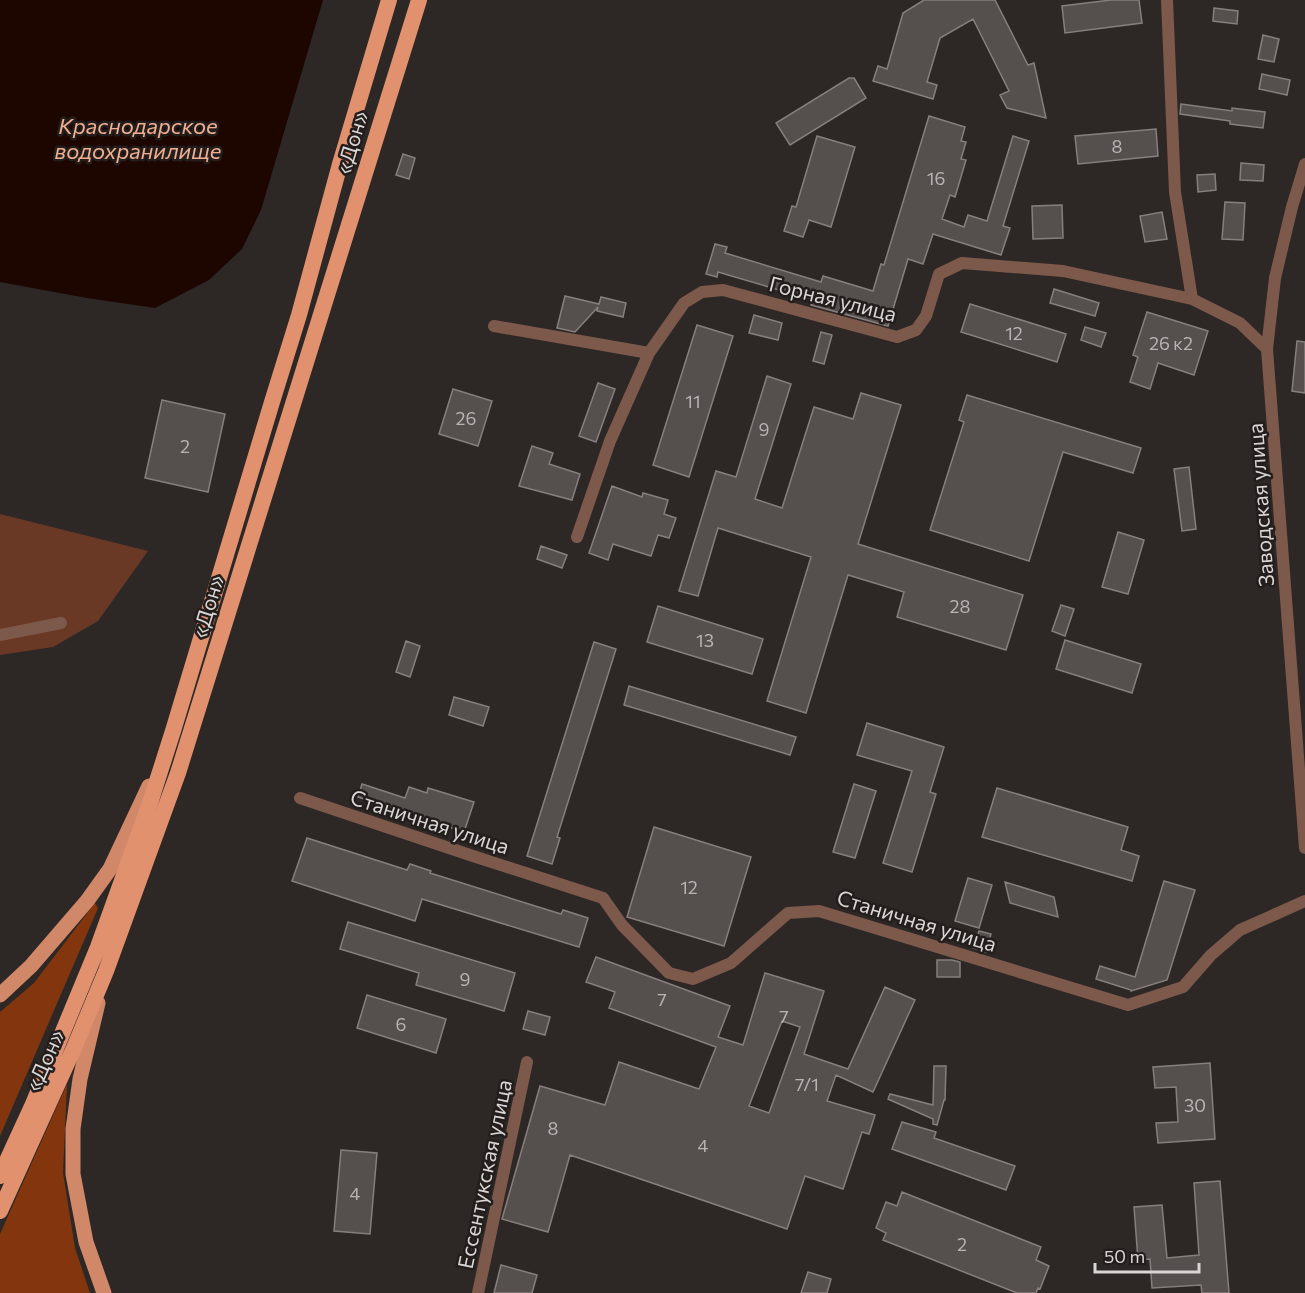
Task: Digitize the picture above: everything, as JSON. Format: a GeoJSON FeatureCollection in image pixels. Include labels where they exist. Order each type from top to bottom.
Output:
{"type":"FeatureCollection","features":[{"type":"Feature","properties":{"kind":"highway","name":"«Дон»"},"geometry":{"type":"LineString","coordinates":[[0,1176],[33,1104],[98,947],[150,802],[299,315],[340,164],[389,0]]}},
{"type":"Feature","properties":{"kind":"highway","name":"«Дон»"},"geometry":{"type":"LineString","coordinates":[[0,1211],[70,1058],[106,971],[178,773],[419,0]]}},
{"type":"Feature","properties":{"kind":"main road"},"geometry":{"type":"LineString","coordinates":[[0,995],[31,966],[87,901],[110,869],[173,730]]}},
{"type":"Feature","properties":{"kind":"main road"},"geometry":{"type":"LineString","coordinates":[[104,1293],[86,1242],[73,1174],[73,1129],[80,1079],[106,971]]}},
{"type":"Feature","properties":{"kind":"street"},"geometry":{"type":"LineString","coordinates":[[1167,0],[1175,192],[1192,299]]}},
{"type":"Feature","properties":{"kind":"street","name":"Заводская улица"},"geometry":{"type":"LineString","coordinates":[[1305,164],[1275,278],[1268,349],[1305,848]]}},
{"type":"Feature","properties":{"kind":"street","name":"Горная улица"},"geometry":{"type":"LineString","coordinates":[[577,537],[610,441],[649,353],[684,303],[702,292],[723,290],[897,337],[916,330],[926,316],[939,274],[962,263],[1063,271],[1192,299],[1240,324],[1268,349]]}},
{"type":"Feature","properties":{"kind":"street"},"geometry":{"type":"LineString","coordinates":[[494,326],[649,353]]}},
{"type":"Feature","properties":{"kind":"street"},"geometry":{"type":"LineString","coordinates":[[0,635],[61,623]]}},
{"type":"Feature","properties":{"kind":"street","name":"Станичная улица"},"geometry":{"type":"LineString","coordinates":[[300,798],[603,898],[622,925],[669,973],[693,979],[731,963],[788,913],[819,911],[1128,1005],[1183,987],[1211,955],[1240,930],[1305,901]]}},
{"type":"Feature","properties":{"kind":"street","name":"Ессентукская улица"},"geometry":{"type":"LineString","coordinates":[[478,1293],[527,1062]]}},
{"type":"Feature","properties":{"kind":"shaded area"},"geometry":{"type":"Polygon","coordinates":[[[0,514],[148,551],[98,621],[53,647],[0,655],[0,514]]]}},
{"type":"Feature","properties":{"kind":"shaded area"},"geometry":{"type":"Polygon","coordinates":[[[95,903],[98,908],[0,1136],[0,1012],[34,983],[95,903]]]}},
{"type":"Feature","properties":{"kind":"shaded area"},"geometry":{"type":"Polygon","coordinates":[[[67,1084],[63,1173],[75,1248],[90,1293],[0,1293],[0,1234],[67,1084]]]}},
{"type":"Feature","properties":{"kind":"water","name":"Краснодарское водохранилище"},"geometry":{"type":"Polygon","coordinates":[[[0,0],[323,0],[261,210],[242,249],[209,280],[155,308],[0,282],[0,0]]]}},
{"type":"Feature","properties":{"kind":"building"},"geometry":{"type":"Polygon","coordinates":[[[924,0],[995,0],[1028,65],[1034,63],[1046,118],[1007,108],[1000,95],[1009,91],[973,19],[940,38],[927,82],[937,85],[933,99],[873,81],[878,66],[887,69],[903,13],[924,0]]]}},
{"type":"Feature","properties":{"kind":"building"},"geometry":{"type":"Polygon","coordinates":[[[1111,0],[1139,0],[1142,23],[1065,33],[1062,6],[1111,0]]]}},
{"type":"Feature","properties":{"kind":"building"},"geometry":{"type":"Polygon","coordinates":[[[1214,8],[1238,11],[1237,24],[1213,21],[1214,8]]]}},
{"type":"Feature","properties":{"kind":"building"},"geometry":{"type":"Polygon","coordinates":[[[1263,35],[1279,39],[1274,62],[1258,59],[1263,35]]]}},
{"type":"Feature","properties":{"kind":"building"},"geometry":{"type":"Polygon","coordinates":[[[1262,74],[1290,80],[1287,95],[1259,89],[1262,74]]]}},
{"type":"Feature","properties":{"kind":"building"},"geometry":{"type":"Polygon","coordinates":[[[849,78],[854,78],[866,98],[790,145],[776,123],[849,78]]]}},
{"type":"Feature","properties":{"kind":"building"},"geometry":{"type":"Polygon","coordinates":[[[1181,104],[1232,111],[1232,108],[1265,112],[1263,128],[1180,114],[1181,104]]]}},
{"type":"Feature","properties":{"kind":"building"},"geometry":{"type":"Polygon","coordinates":[[[929,116],[965,127],[961,141],[966,142],[961,159],[966,160],[955,197],[950,195],[942,219],[964,227],[968,215],[987,221],[1013,136],[1029,141],[1003,226],[1010,228],[1001,255],[933,234],[923,264],[908,259],[888,326],[811,305],[813,300],[718,272],[717,277],[706,274],[715,244],[727,247],[725,253],[821,282],[823,276],[873,291],[881,264],[884,265],[929,116]]]}},
{"type":"Feature","properties":{"kind":"building"},"geometry":{"type":"Polygon","coordinates":[[[1156,129],[1158,156],[1078,164],[1075,136],[1156,129]]]}},
{"type":"Feature","properties":{"kind":"building"},"geometry":{"type":"Polygon","coordinates":[[[817,136],[855,147],[831,227],[809,220],[803,237],[784,231],[792,206],[796,207],[817,136]]]}},
{"type":"Feature","properties":{"kind":"building"},"geometry":{"type":"Polygon","coordinates":[[[403,154],[415,158],[409,179],[396,175],[403,154]]]}},
{"type":"Feature","properties":{"kind":"building"},"geometry":{"type":"Polygon","coordinates":[[[1241,163],[1264,165],[1263,181],[1240,180],[1241,163]]]}},
{"type":"Feature","properties":{"kind":"building"},"geometry":{"type":"Polygon","coordinates":[[[1215,174],[1216,190],[1198,192],[1197,175],[1215,174]]]}},
{"type":"Feature","properties":{"kind":"building"},"geometry":{"type":"Polygon","coordinates":[[[1225,202],[1245,203],[1243,240],[1222,239],[1225,202]]]}},
{"type":"Feature","properties":{"kind":"building"},"geometry":{"type":"Polygon","coordinates":[[[1062,205],[1063,238],[1033,239],[1032,206],[1062,205]]]}},
{"type":"Feature","properties":{"kind":"building"},"geometry":{"type":"Polygon","coordinates":[[[1162,212],[1167,239],[1145,242],[1140,216],[1162,212]]]}},
{"type":"Feature","properties":{"kind":"building"},"geometry":{"type":"Polygon","coordinates":[[[1054,289],[1099,303],[1095,316],[1050,303],[1054,289]]]}},
{"type":"Feature","properties":{"kind":"building"},"geometry":{"type":"Polygon","coordinates":[[[565,296],[599,304],[601,297],[626,303],[623,317],[597,311],[598,307],[575,332],[557,328],[565,296]]]}},
{"type":"Feature","properties":{"kind":"building"},"geometry":{"type":"Polygon","coordinates":[[[970,304],[1066,334],[1057,362],[961,332],[970,304]]]}},
{"type":"Feature","properties":{"kind":"building"},"geometry":{"type":"Polygon","coordinates":[[[1147,312],[1208,331],[1194,375],[1158,363],[1150,389],[1130,382],[1138,357],[1133,355],[1147,312]]]}},
{"type":"Feature","properties":{"kind":"building"},"geometry":{"type":"Polygon","coordinates":[[[754,315],[782,323],[778,340],[749,333],[754,315]]]}},
{"type":"Feature","properties":{"kind":"building"},"geometry":{"type":"Polygon","coordinates":[[[697,325],[733,336],[689,477],[653,465],[697,325]]]}},
{"type":"Feature","properties":{"kind":"building"},"geometry":{"type":"Polygon","coordinates":[[[1085,327],[1106,333],[1101,347],[1081,340],[1085,327]]]}},
{"type":"Feature","properties":{"kind":"building"},"geometry":{"type":"Polygon","coordinates":[[[821,332],[832,335],[824,364],[813,361],[821,332]]]}},
{"type":"Feature","properties":{"kind":"building"},"geometry":{"type":"Polygon","coordinates":[[[1297,341],[1305,342],[1305,393],[1292,391],[1297,341]]]}},
{"type":"Feature","properties":{"kind":"building"},"geometry":{"type":"Polygon","coordinates":[[[767,376],[791,384],[755,499],[782,508],[814,407],[853,419],[861,393],[901,405],[858,544],[1023,595],[1006,650],[897,617],[904,592],[848,575],[806,713],[767,701],[811,557],[718,528],[698,596],[679,591],[716,471],[736,477],[767,376]]]}},
{"type":"Feature","properties":{"kind":"building"},"geometry":{"type":"Polygon","coordinates":[[[598,383],[615,389],[596,442],[579,436],[598,383]]]}},
{"type":"Feature","properties":{"kind":"building"},"geometry":{"type":"Polygon","coordinates":[[[453,389],[492,401],[478,446],[439,434],[453,389]]]}},
{"type":"Feature","properties":{"kind":"building"},"geometry":{"type":"Polygon","coordinates":[[[967,395],[1141,448],[1133,473],[1063,452],[1029,561],[930,530],[964,422],[959,420],[967,395]]]}},
{"type":"Feature","properties":{"kind":"building"},"geometry":{"type":"Polygon","coordinates":[[[162,400],[225,414],[208,492],[145,478],[162,400]]]}},
{"type":"Feature","properties":{"kind":"building"},"geometry":{"type":"Polygon","coordinates":[[[532,446],[553,453],[549,464],[580,474],[572,500],[519,486],[532,446]]]}},
{"type":"Feature","properties":{"kind":"building"},"geometry":{"type":"Polygon","coordinates":[[[1189,467],[1196,529],[1182,531],[1174,469],[1189,467]]]}},
{"type":"Feature","properties":{"kind":"building"},"geometry":{"type":"Polygon","coordinates":[[[612,486],[642,497],[643,493],[668,500],[664,514],[676,518],[669,538],[658,535],[651,556],[613,544],[608,560],[589,553],[612,486]]]}},
{"type":"Feature","properties":{"kind":"building"},"geometry":{"type":"Polygon","coordinates":[[[1118,532],[1144,540],[1128,594],[1102,587],[1118,532]]]}},
{"type":"Feature","properties":{"kind":"building"},"geometry":{"type":"Polygon","coordinates":[[[541,546],[567,555],[562,568],[537,559],[541,546]]]}},
{"type":"Feature","properties":{"kind":"building"},"geometry":{"type":"Polygon","coordinates":[[[1061,605],[1074,609],[1065,636],[1052,631],[1061,605]]]}},
{"type":"Feature","properties":{"kind":"building"},"geometry":{"type":"Polygon","coordinates":[[[658,606],[763,639],[752,674],[647,642],[658,606]]]}},
{"type":"Feature","properties":{"kind":"building"},"geometry":{"type":"Polygon","coordinates":[[[1065,640],[1141,664],[1132,693],[1056,669],[1065,640]]]}},
{"type":"Feature","properties":{"kind":"building"},"geometry":{"type":"Polygon","coordinates":[[[406,641],[420,646],[410,677],[396,672],[406,641]]]}},
{"type":"Feature","properties":{"kind":"building"},"geometry":{"type":"Polygon","coordinates":[[[594,642],[616,649],[557,837],[560,838],[552,864],[527,856],[594,642]]]}},
{"type":"Feature","properties":{"kind":"building"},"geometry":{"type":"Polygon","coordinates":[[[629,686],[796,737],[790,755],[624,705],[629,686]]]}},
{"type":"Feature","properties":{"kind":"building"},"geometry":{"type":"Polygon","coordinates":[[[454,697],[489,707],[483,726],[449,715],[454,697]]]}},
{"type":"Feature","properties":{"kind":"building"},"geometry":{"type":"Polygon","coordinates":[[[867,723],[944,747],[930,792],[936,794],[912,872],[883,863],[912,771],[857,755],[867,723]]]}},
{"type":"Feature","properties":{"kind":"building"},"geometry":{"type":"Polygon","coordinates":[[[362,784],[405,798],[409,787],[427,793],[428,788],[474,802],[464,832],[358,797],[362,784]]]}},
{"type":"Feature","properties":{"kind":"building"},"geometry":{"type":"Polygon","coordinates":[[[854,784],[876,791],[855,858],[833,852],[854,784]]]}},
{"type":"Feature","properties":{"kind":"building"},"geometry":{"type":"Polygon","coordinates":[[[997,788],[1128,827],[1121,850],[1139,856],[1132,881],[982,837],[997,788]]]}},
{"type":"Feature","properties":{"kind":"building"},"geometry":{"type":"Polygon","coordinates":[[[654,827],[751,857],[724,946],[627,917],[654,827]]]}},
{"type":"Feature","properties":{"kind":"building"},"geometry":{"type":"Polygon","coordinates":[[[307,838],[407,870],[410,864],[431,871],[430,873],[561,914],[563,910],[588,918],[579,947],[422,899],[415,921],[292,881],[307,838]]]}},
{"type":"Feature","properties":{"kind":"building"},"geometry":{"type":"Polygon","coordinates":[[[968,878],[992,885],[979,928],[955,921],[968,878]]]}},
{"type":"Feature","properties":{"kind":"building"},"geometry":{"type":"Polygon","coordinates":[[[1164,881],[1195,890],[1167,980],[1131,991],[1096,979],[1100,966],[1135,977],[1164,881]]]}},
{"type":"Feature","properties":{"kind":"building"},"geometry":{"type":"Polygon","coordinates":[[[1005,882],[1054,897],[1058,917],[1010,903],[1005,882]]]}},
{"type":"Feature","properties":{"kind":"building"},"geometry":{"type":"Polygon","coordinates":[[[348,922],[515,973],[504,1011],[416,985],[419,973],[340,949],[348,922]]]}},
{"type":"Feature","properties":{"kind":"building"},"geometry":{"type":"Polygon","coordinates":[[[979,931],[991,934],[986,952],[973,948],[979,931]]]}},
{"type":"Feature","properties":{"kind":"building"},"geometry":{"type":"Polygon","coordinates":[[[596,957],[730,1006],[718,1037],[743,1045],[765,973],[824,991],[804,1054],[848,1069],[885,987],[915,1000],[873,1092],[836,1075],[827,1101],[875,1115],[869,1134],[862,1132],[843,1189],[805,1176],[787,1229],[570,1155],[548,1232],[502,1219],[540,1086],[605,1105],[619,1062],[699,1089],[716,1047],[609,1008],[615,992],[586,982],[596,957]],[[782,1021],[749,1106],[769,1113],[800,1027],[782,1021]]]}},
{"type":"Feature","properties":{"kind":"building"},"geometry":{"type":"Polygon","coordinates":[[[937,960],[960,962],[960,977],[937,977],[937,960]]]}},
{"type":"Feature","properties":{"kind":"building"},"geometry":{"type":"Polygon","coordinates":[[[367,995],[446,1019],[436,1053],[357,1028],[367,995]]]}},
{"type":"Feature","properties":{"kind":"building"},"geometry":{"type":"Polygon","coordinates":[[[528,1011],[550,1017],[545,1035],[523,1029],[528,1011]]]}},
{"type":"Feature","properties":{"kind":"building"},"geometry":{"type":"Polygon","coordinates":[[[1210,1063],[1215,1139],[1158,1143],[1156,1123],[1178,1122],[1176,1087],[1155,1088],[1153,1067],[1210,1063]]]}},
{"type":"Feature","properties":{"kind":"building"},"geometry":{"type":"Polygon","coordinates":[[[934,1066],[946,1066],[945,1100],[937,1125],[933,1124],[933,1119],[888,1099],[890,1094],[933,1105],[934,1066]]]}},
{"type":"Feature","properties":{"kind":"building"},"geometry":{"type":"Polygon","coordinates":[[[902,1122],[936,1132],[934,1138],[1015,1166],[1006,1190],[892,1149],[902,1122]]]}},
{"type":"Feature","properties":{"kind":"building"},"geometry":{"type":"Polygon","coordinates":[[[341,1150],[377,1153],[370,1234],[334,1231],[341,1150]]]}},
{"type":"Feature","properties":{"kind":"building"},"geometry":{"type":"Polygon","coordinates":[[[1220,1181],[1229,1293],[1202,1293],[1201,1285],[1152,1288],[1150,1259],[1138,1260],[1134,1207],[1162,1205],[1167,1258],[1199,1255],[1194,1183],[1220,1181]]]}},
{"type":"Feature","properties":{"kind":"building"},"geometry":{"type":"Polygon","coordinates":[[[902,1192],[1041,1247],[1036,1260],[1049,1266],[1040,1289],[1038,1288],[1036,1293],[1017,1293],[883,1240],[886,1233],[876,1228],[886,1202],[897,1206],[902,1192]]]}},
{"type":"Feature","properties":{"kind":"building"},"geometry":{"type":"Polygon","coordinates":[[[501,1265],[537,1275],[532,1293],[494,1293],[501,1265]]]}},
{"type":"Feature","properties":{"kind":"building"},"geometry":{"type":"Polygon","coordinates":[[[808,1272],[831,1279],[827,1293],[801,1293],[808,1272]]]}}]}
